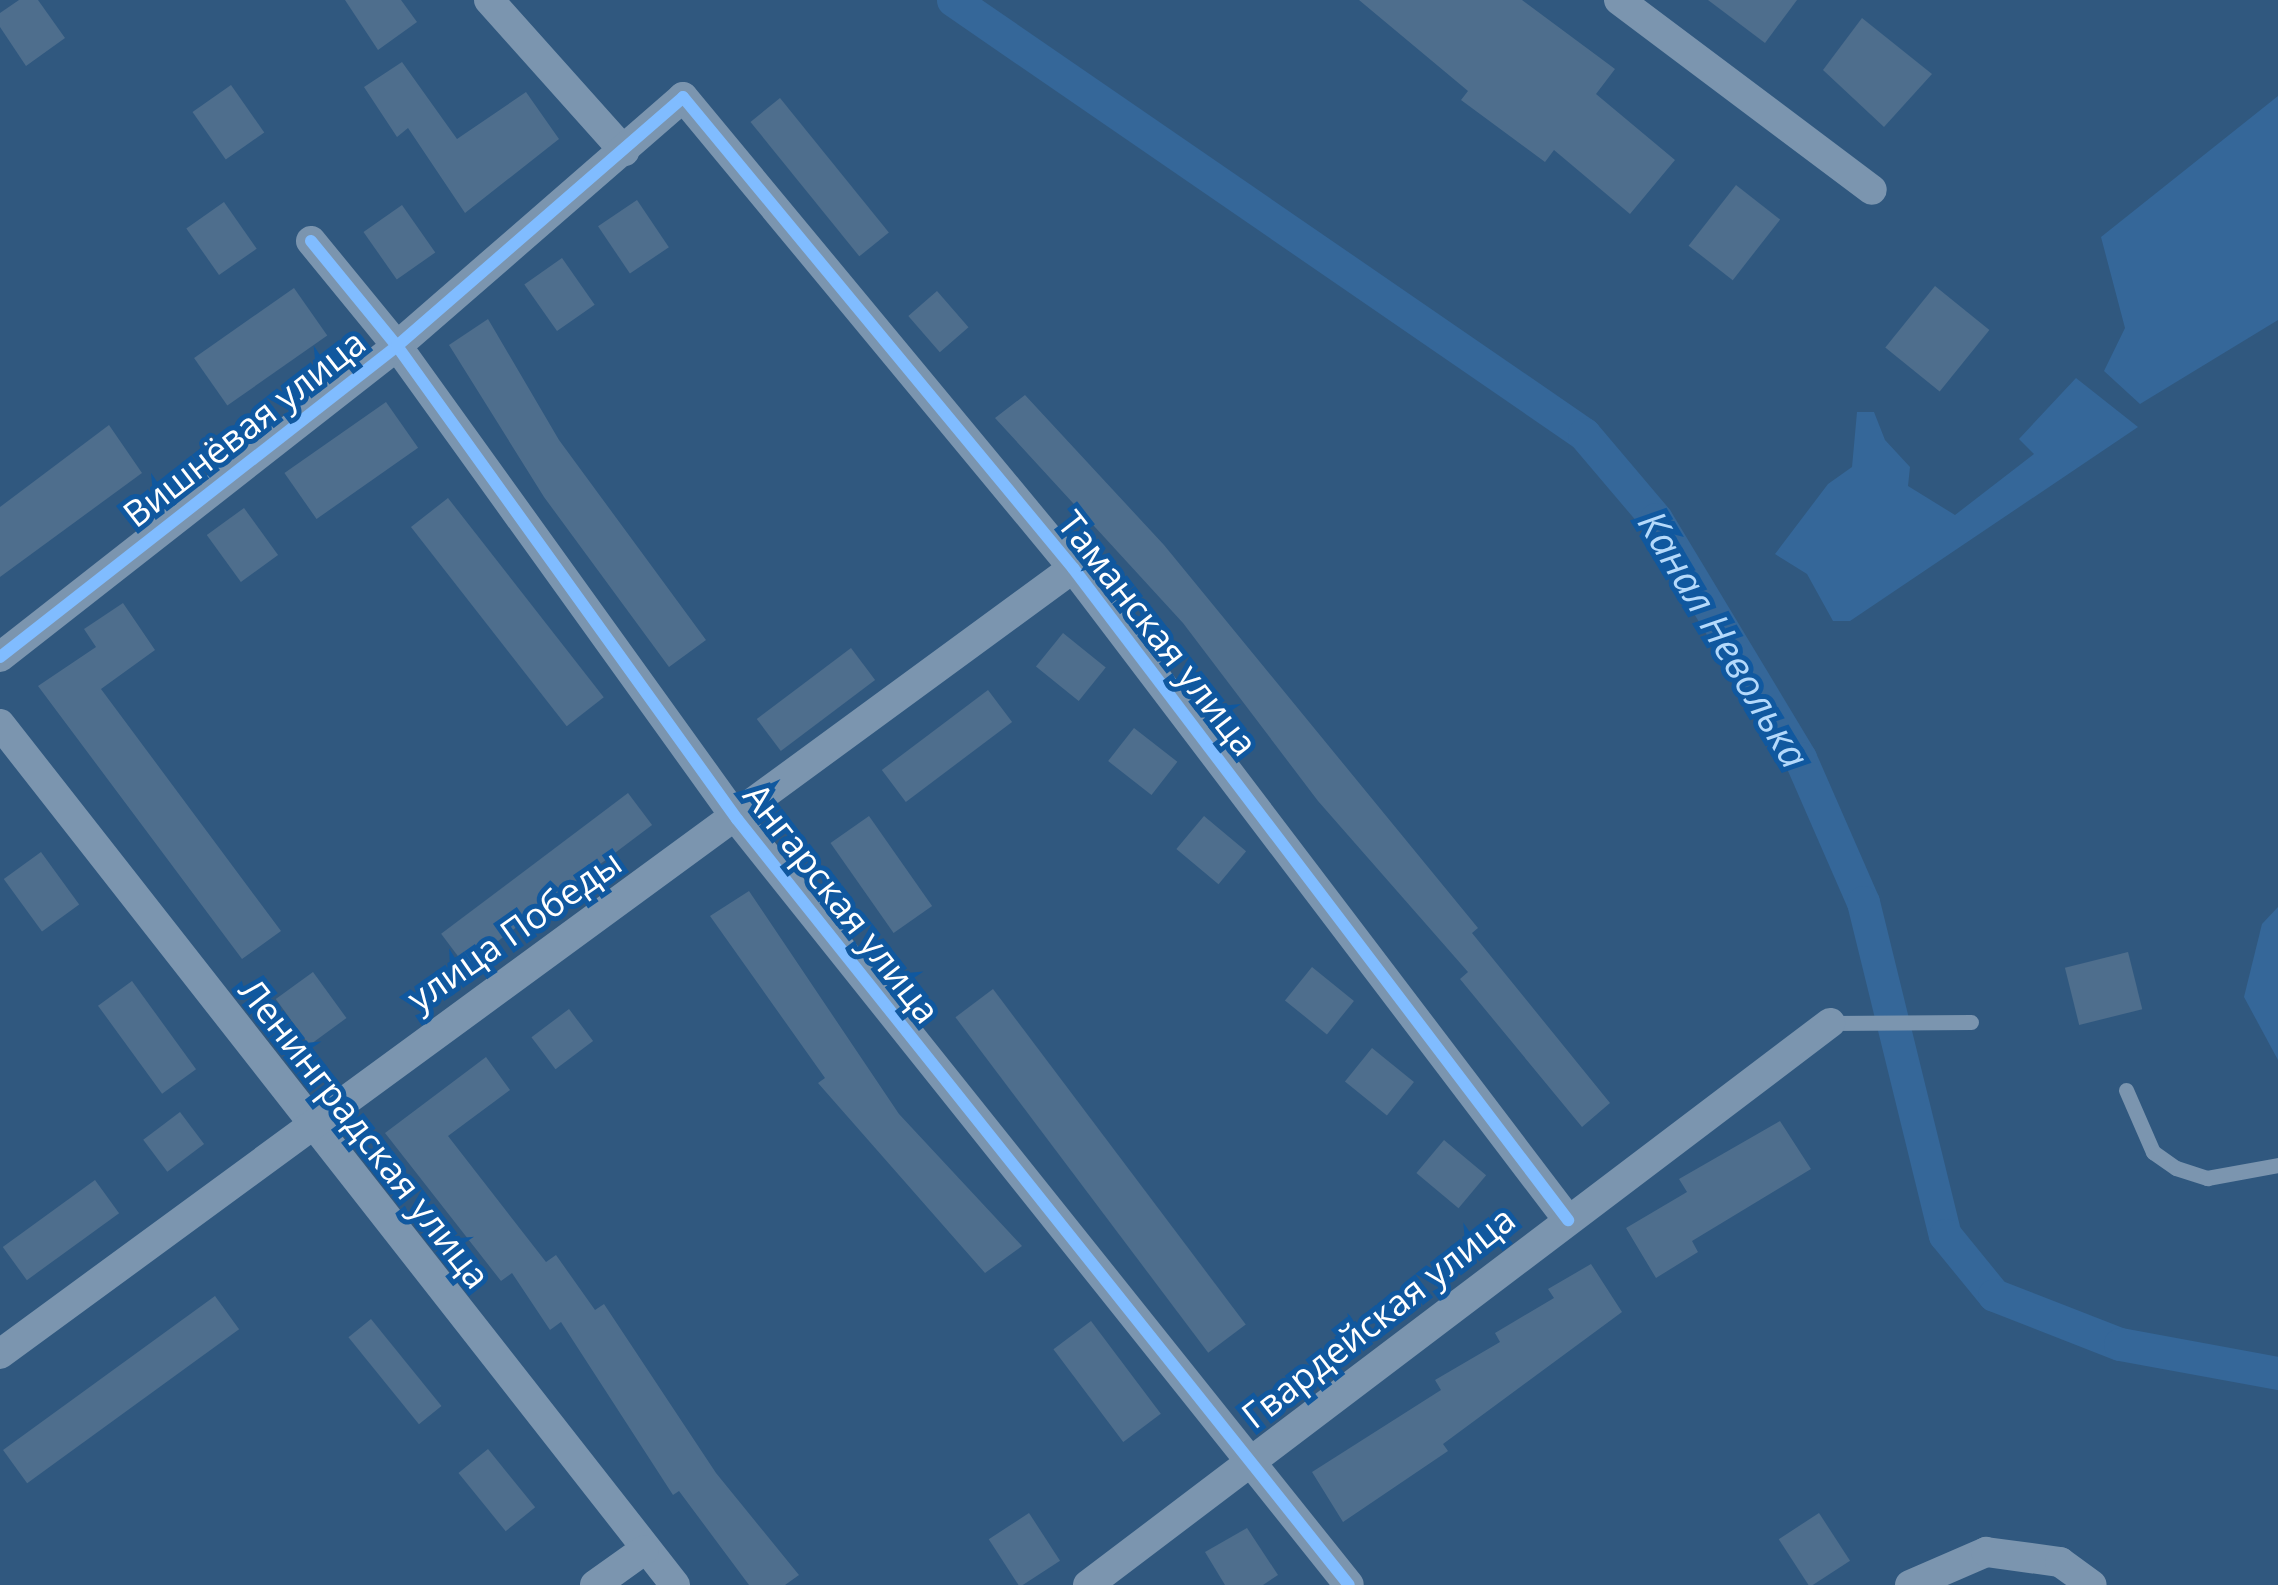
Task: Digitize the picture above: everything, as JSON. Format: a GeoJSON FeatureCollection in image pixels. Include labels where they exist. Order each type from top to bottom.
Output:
{"type":"FeatureCollection","features":[{"type":"Feature","properties":{"kind":"street"},"geometry":{"type":"LineString","coordinates":[[488,0],[624,151]]}},
{"type":"Feature","properties":{"kind":"street"},"geometry":{"type":"LineString","coordinates":[[1619,0],[1872,190]]}},
{"type":"Feature","properties":{"kind":"street","name":"Вишнёвая улица"},"geometry":{"type":"LineString","coordinates":[[0,657],[397,346],[683,97]]}},
{"type":"Feature","properties":{"kind":"street","name":"Таманская улица"},"geometry":{"type":"LineString","coordinates":[[683,97],[1073,568],[1568,1220]]}},
{"type":"Feature","properties":{"kind":"street","name":"Ангарская улица"},"geometry":{"type":"LineString","coordinates":[[311,241],[397,346],[737,819],[1248,1468],[1349,1585]]}},
{"type":"Feature","properties":{"kind":"street","name":"улица Победы"},"geometry":{"type":"LineString","coordinates":[[0,1354],[307,1125],[737,819],[1073,568]]}},
{"type":"Feature","properties":{"kind":"street","name":"Ленинградская улица"},"geometry":{"type":"LineString","coordinates":[[0,724],[307,1125],[675,1585]]}},
{"type":"Feature","properties":{"kind":"street","name":"Гвардейская улица"},"geometry":{"type":"LineString","coordinates":[[1088,1585],[1830,1023]]}},
{"type":"Feature","properties":{"kind":"street"},"geometry":{"type":"LineString","coordinates":[[595,1585],[644,1550]]}},
{"type":"Feature","properties":{"kind":"street"},"geometry":{"type":"LineString","coordinates":[[1910,1585],[1986,1552],[2060,1562],[2092,1585]]}},
{"type":"Feature","properties":{"kind":"lane"},"geometry":{"type":"LineString","coordinates":[[1830,1023],[1971,1022]]}},
{"type":"Feature","properties":{"kind":"lane"},"geometry":{"type":"LineString","coordinates":[[2126,1090],[2153,1152],[2176,1168],[2207,1178],[2278,1165]]}},
{"type":"Feature","properties":{"kind":"water"},"geometry":{"type":"Polygon","coordinates":[[[2278,96],[2278,320],[2140,404],[2104,371],[2125,328],[2101,237],[2278,96]]]}},
{"type":"Feature","properties":{"kind":"water"},"geometry":{"type":"Polygon","coordinates":[[[2076,378],[2138,427],[1850,621],[1833,621],[1807,574],[1775,554],[1828,484],[1852,467],[1857,412],[1874,412],[1885,440],[1910,467],[1908,486],[1955,515],[2034,454],[2019,439],[2076,378]]]}},
{"type":"Feature","properties":{"kind":"water"},"geometry":{"type":"Polygon","coordinates":[[[2278,907],[2278,1060],[2244,997],[2262,924],[2278,907]]]}},
{"type":"Feature","properties":{"kind":"building"},"geometry":{"type":"Polygon","coordinates":[[[19,0],[38,0],[65,38],[26,66],[0,27],[0,13],[19,0]]]}},
{"type":"Feature","properties":{"kind":"building"},"geometry":{"type":"Polygon","coordinates":[[[345,0],[401,0],[417,22],[378,50],[345,0]]]}},
{"type":"Feature","properties":{"kind":"building"},"geometry":{"type":"Polygon","coordinates":[[[1359,0],[1522,0],[1615,69],[1596,94],[1675,160],[1630,214],[1554,150],[1545,162],[1461,100],[1468,91],[1359,0]]]}},
{"type":"Feature","properties":{"kind":"building"},"geometry":{"type":"Polygon","coordinates":[[[1708,0],[1797,0],[1765,43],[1708,0]]]}},
{"type":"Feature","properties":{"kind":"building"},"geometry":{"type":"Polygon","coordinates":[[[1862,18],[1932,74],[1884,127],[1823,70],[1862,18]]]}},
{"type":"Feature","properties":{"kind":"building"},"geometry":{"type":"Polygon","coordinates":[[[402,62],[457,139],[526,92],[559,139],[465,213],[408,128],[397,137],[364,87],[402,62]]]}},
{"type":"Feature","properties":{"kind":"building"},"geometry":{"type":"Polygon","coordinates":[[[231,85],[264,133],[226,159],[192,112],[231,85]]]}},
{"type":"Feature","properties":{"kind":"building"},"geometry":{"type":"Polygon","coordinates":[[[780,98],[889,232],[859,256],[750,122],[780,98]]]}},
{"type":"Feature","properties":{"kind":"building"},"geometry":{"type":"Polygon","coordinates":[[[1736,185],[1780,219],[1733,280],[1689,246],[1736,185]]]}},
{"type":"Feature","properties":{"kind":"building"},"geometry":{"type":"Polygon","coordinates":[[[637,200],[669,247],[630,274],[598,226],[637,200]]]}},
{"type":"Feature","properties":{"kind":"building"},"geometry":{"type":"Polygon","coordinates":[[[224,202],[257,249],[219,275],[186,228],[224,202]]]}},
{"type":"Feature","properties":{"kind":"building"},"geometry":{"type":"Polygon","coordinates":[[[402,205],[435,253],[397,279],[363,232],[402,205]]]}},
{"type":"Feature","properties":{"kind":"building"},"geometry":{"type":"Polygon","coordinates":[[[562,258],[595,305],[557,331],[524,284],[562,258]]]}},
{"type":"Feature","properties":{"kind":"building"},"geometry":{"type":"Polygon","coordinates":[[[1935,286],[1989,330],[1940,391],[1885,347],[1935,286]]]}},
{"type":"Feature","properties":{"kind":"building"},"geometry":{"type":"Polygon","coordinates":[[[294,288],[327,336],[227,405],[194,358],[294,288]]]}},
{"type":"Feature","properties":{"kind":"building"},"geometry":{"type":"Polygon","coordinates":[[[937,291],[968,327],[940,352],[908,316],[937,291]]]}},
{"type":"Feature","properties":{"kind":"building"},"geometry":{"type":"Polygon","coordinates":[[[488,319],[559,440],[706,640],[669,667],[544,497],[449,345],[488,319]]]}},
{"type":"Feature","properties":{"kind":"building"},"geometry":{"type":"Polygon","coordinates":[[[1025,395],[1164,545],[1478,928],[1472,933],[1610,1103],[1582,1127],[1460,979],[1468,972],[1318,801],[1183,623],[995,418],[1025,395]]]}},
{"type":"Feature","properties":{"kind":"building"},"geometry":{"type":"Polygon","coordinates":[[[386,402],[418,448],[317,519],[284,473],[386,402]]]}},
{"type":"Feature","properties":{"kind":"building"},"geometry":{"type":"Polygon","coordinates":[[[109,425],[142,473],[0,577],[0,507],[109,425]]]}},
{"type":"Feature","properties":{"kind":"building"},"geometry":{"type":"Polygon","coordinates":[[[448,498],[604,697],[567,726],[411,527],[448,498]]]}},
{"type":"Feature","properties":{"kind":"building"},"geometry":{"type":"Polygon","coordinates":[[[244,508],[278,555],[241,582],[207,535],[244,508]]]}},
{"type":"Feature","properties":{"kind":"building"},"geometry":{"type":"Polygon","coordinates":[[[123,603],[155,650],[101,689],[281,931],[242,959],[38,686],[96,647],[84,629],[123,603]]]}},
{"type":"Feature","properties":{"kind":"building"},"geometry":{"type":"Polygon","coordinates":[[[1063,633],[1106,668],[1079,701],[1036,666],[1063,633]]]}},
{"type":"Feature","properties":{"kind":"building"},"geometry":{"type":"Polygon","coordinates":[[[851,648],[875,680],[781,751],[757,719],[851,648]]]}},
{"type":"Feature","properties":{"kind":"building"},"geometry":{"type":"Polygon","coordinates":[[[988,690],[1012,722],[906,802],[882,770],[988,690]]]}},
{"type":"Feature","properties":{"kind":"building"},"geometry":{"type":"Polygon","coordinates":[[[1134,728],[1177,762],[1151,795],[1108,761],[1134,728]]]}},
{"type":"Feature","properties":{"kind":"building"},"geometry":{"type":"Polygon","coordinates":[[[628,793],[652,825],[465,966],[441,934],[628,793]]]}},
{"type":"Feature","properties":{"kind":"building"},"geometry":{"type":"Polygon","coordinates":[[[869,816],[932,906],[894,933],[830,843],[869,816]]]}},
{"type":"Feature","properties":{"kind":"building"},"geometry":{"type":"Polygon","coordinates":[[[1204,816],[1246,851],[1218,884],[1176,849],[1204,816]]]}},
{"type":"Feature","properties":{"kind":"building"},"geometry":{"type":"Polygon","coordinates":[[[41,852],[79,905],[42,932],[4,879],[41,852]]]}},
{"type":"Feature","properties":{"kind":"building"},"geometry":{"type":"Polygon","coordinates":[[[749,891],[899,1114],[1022,1246],[985,1273],[818,1083],[825,1078],[710,916],[749,891]]]}},
{"type":"Feature","properties":{"kind":"building"},"geometry":{"type":"Polygon","coordinates":[[[2128,952],[2142,1009],[2079,1025],[2065,968],[2128,952]]]}},
{"type":"Feature","properties":{"kind":"building"},"geometry":{"type":"Polygon","coordinates":[[[1312,967],[1354,1001],[1327,1034],[1285,1000],[1312,967]]]}},
{"type":"Feature","properties":{"kind":"building"},"geometry":{"type":"Polygon","coordinates":[[[313,972],[347,1018],[309,1045],[276,999],[313,972]]]}},
{"type":"Feature","properties":{"kind":"building"},"geometry":{"type":"Polygon","coordinates":[[[132,981],[196,1069],[162,1094],[98,1006],[132,981]]]}},
{"type":"Feature","properties":{"kind":"building"},"geometry":{"type":"Polygon","coordinates":[[[993,989],[1246,1324],[1208,1353],[955,1017],[993,989]]]}},
{"type":"Feature","properties":{"kind":"building"},"geometry":{"type":"Polygon","coordinates":[[[569,1009],[593,1041],[556,1069],[531,1037],[569,1009]]]}},
{"type":"Feature","properties":{"kind":"building"},"geometry":{"type":"Polygon","coordinates":[[[1372,1048],[1414,1082],[1387,1115],[1345,1081],[1372,1048]]]}},
{"type":"Feature","properties":{"kind":"building"},"geometry":{"type":"Polygon","coordinates":[[[486,1057],[510,1090],[448,1136],[546,1262],[556,1255],[595,1310],[604,1304],[716,1473],[799,1575],[785,1585],[749,1585],[679,1491],[673,1495],[561,1322],[550,1330],[512,1273],[501,1281],[385,1133],[486,1057]]]}},
{"type":"Feature","properties":{"kind":"building"},"geometry":{"type":"Polygon","coordinates":[[[180,1112],[204,1144],[167,1172],[143,1140],[180,1112]]]}},
{"type":"Feature","properties":{"kind":"building"},"geometry":{"type":"Polygon","coordinates":[[[1780,1121],[1811,1169],[1692,1241],[1698,1252],[1656,1278],[1626,1228],[1687,1192],[1679,1179],[1780,1121]]]}},
{"type":"Feature","properties":{"kind":"building"},"geometry":{"type":"Polygon","coordinates":[[[1444,1140],[1486,1175],[1458,1208],[1416,1173],[1444,1140]]]}},
{"type":"Feature","properties":{"kind":"building"},"geometry":{"type":"Polygon","coordinates":[[[95,1180],[119,1213],[27,1280],[3,1247],[95,1180]]]}},
{"type":"Feature","properties":{"kind":"building"},"geometry":{"type":"Polygon","coordinates":[[[1591,1264],[1622,1312],[1443,1444],[1448,1451],[1343,1522],[1312,1472],[1441,1390],[1435,1380],[1500,1342],[1495,1333],[1554,1298],[1548,1289],[1591,1264]]]}},
{"type":"Feature","properties":{"kind":"building"},"geometry":{"type":"Polygon","coordinates":[[[215,1296],[239,1329],[27,1483],[3,1450],[215,1296]]]}},
{"type":"Feature","properties":{"kind":"building"},"geometry":{"type":"Polygon","coordinates":[[[371,1319],[441,1406],[419,1424],[348,1337],[371,1319]]]}},
{"type":"Feature","properties":{"kind":"building"},"geometry":{"type":"Polygon","coordinates":[[[1091,1321],[1161,1414],[1123,1442],[1053,1349],[1091,1321]]]}},
{"type":"Feature","properties":{"kind":"building"},"geometry":{"type":"Polygon","coordinates":[[[488,1449],[535,1507],[506,1531],[458,1473],[488,1449]]]}},
{"type":"Feature","properties":{"kind":"building"},"geometry":{"type":"Polygon","coordinates":[[[1029,1513],[1060,1561],[1019,1585],[989,1539],[1029,1513]]]}},
{"type":"Feature","properties":{"kind":"building"},"geometry":{"type":"Polygon","coordinates":[[[1819,1513],[1850,1561],[1809,1585],[1779,1539],[1819,1513]]]}},
{"type":"Feature","properties":{"kind":"building"},"geometry":{"type":"Polygon","coordinates":[[[1247,1528],[1278,1575],[1263,1585],[1225,1585],[1205,1552],[1247,1528]]]}},
{"type":"Feature","properties":{"kind":"waterway","name":"Канал Неволька"},"geometry":{"type":"LineString","coordinates":[[953,0],[1584,434],[1656,519],[1800,758],[1863,902],[1945,1235],[1994,1295],[2120,1344],[2278,1373]]}},
{"type":"Feature","properties":{"kind":"cycle path"},"geometry":{"type":"LineString","coordinates":[[0,657],[397,346],[683,97],[1073,568],[1568,1220]]}},
{"type":"Feature","properties":{"kind":"cycle path"},"geometry":{"type":"LineString","coordinates":[[311,241],[397,346],[737,819],[1349,1585]]}}]}
